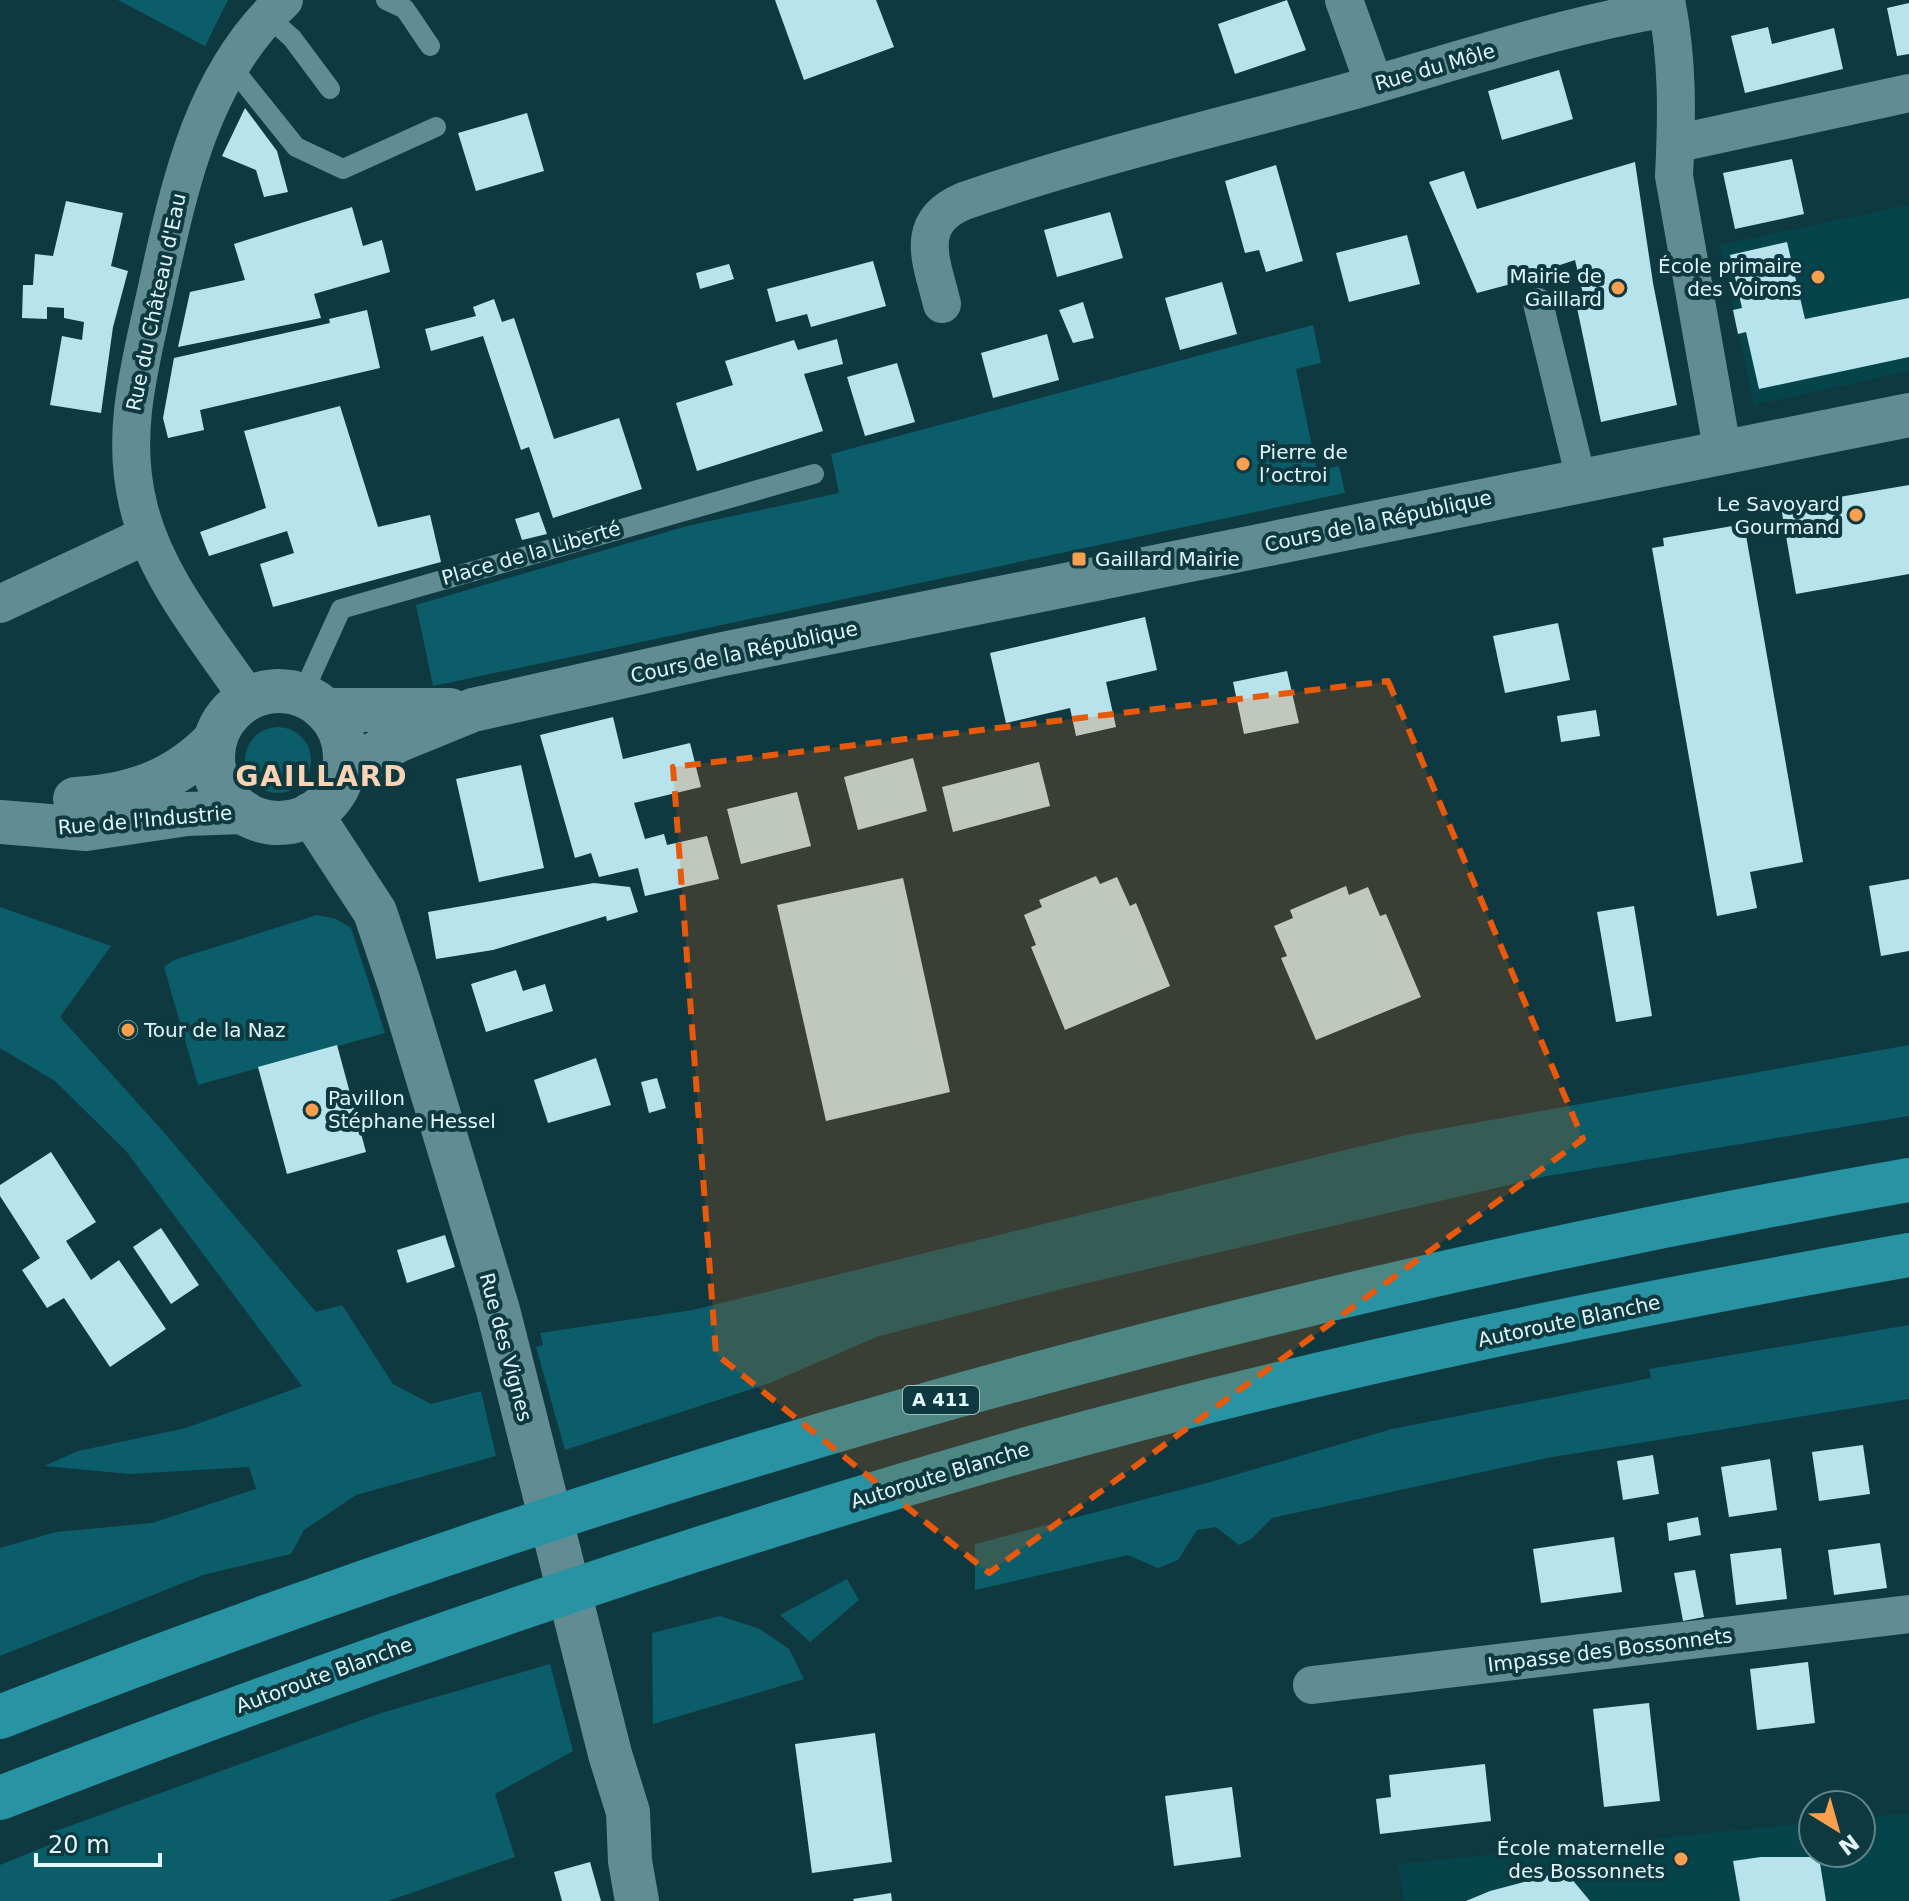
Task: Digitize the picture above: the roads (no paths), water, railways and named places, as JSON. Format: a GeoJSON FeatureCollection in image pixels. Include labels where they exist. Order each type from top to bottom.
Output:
{"type":"FeatureCollection","features":[{"type":"Feature","properties":{"kind":"highway","name":"A 411"},"geometry":{"type":"LineString","coordinates":[[0,1717],[156,1657],[470,1544],[750,1455],[1000,1382],[1361,1291],[1542,1250],[1909,1180]]}},
{"type":"Feature","properties":{"kind":"highway","name":"Autoroute Blanche"},"geometry":{"type":"LineString","coordinates":[[0,1798],[448,1630],[759,1529],[1032,1448],[1230,1397],[1551,1323],[1909,1255]]}},
{"type":"Feature","properties":{"kind":"street"},"geometry":{"type":"LineString","coordinates":[[1344,0],[1374,84]]}},
{"type":"Feature","properties":{"kind":"street","name":"Rue du Môle"},"geometry":{"type":"LineString","coordinates":[[942,304],[929,252],[930,235],[938,218],[953,205],[1178,135],[1374,84],[1599,19],[1667,4],[1674,46],[1679,143],[1674,176],[1723,454]]}},
{"type":"Feature","properties":{"kind":"street","name":"Rue du Château d'Eau"},"geometry":{"type":"LineString","coordinates":[[248,698],[172,581],[147,535],[131,467],[129,431],[133,395],[183,176],[196,135],[231,66],[276,9]]}},
{"type":"Feature","properties":{"kind":"street"},"geometry":{"type":"LineString","coordinates":[[1679,143],[1909,93]]}},
{"type":"Feature","properties":{"kind":"street"},"geometry":{"type":"LineString","coordinates":[[1538,303],[1581,479]]}},
{"type":"Feature","properties":{"kind":"street","name":"Cours de la République"},"geometry":{"type":"LineString","coordinates":[[342,773],[389,745],[473,710],[718,655],[956,610],[1581,479],[1723,454],[1909,415]]}},
{"type":"Feature","properties":{"kind":"street"},"geometry":{"type":"LineString","coordinates":[[0,604],[147,535]]}},
{"type":"Feature","properties":{"kind":"street"},"geometry":{"type":"LineString","coordinates":[[269,692],[313,703],[340,734],[342,773],[331,797],[311,814],[297,820],[270,823],[243,812],[232,804],[217,780],[215,740],[227,716],[248,698],[269,692]]}},
{"type":"Feature","properties":{"kind":"street","name":"Cours de la République"},"geometry":{"type":"LineString","coordinates":[[313,703],[473,710]]}},
{"type":"Feature","properties":{"kind":"street","name":"Rue de l'Industrie"},"geometry":{"type":"LineString","coordinates":[[0,794],[67,800],[135,791],[178,772],[215,740]]}},
{"type":"Feature","properties":{"kind":"street","name":"Rue de l'Industrie"},"geometry":{"type":"LineString","coordinates":[[0,822],[86,829],[187,814],[243,812]]}},
{"type":"Feature","properties":{"kind":"street","name":"Rue des Vignes"},"geometry":{"type":"LineString","coordinates":[[311,814],[378,919],[431,1082],[512,1364],[608,1746],[628,1812],[630,1861],[637,1901]]}},
{"type":"Feature","properties":{"kind":"street","name":"Impasse des Bossonnets"},"geometry":{"type":"LineString","coordinates":[[1312,1685],[1909,1614]]}},
{"type":"Feature","properties":{"kind":"lane"},"geometry":{"type":"LineString","coordinates":[[386,0],[405,9],[430,46]]}},
{"type":"Feature","properties":{"kind":"lane"},"geometry":{"type":"LineString","coordinates":[[276,9],[292,38],[330,89]]}},
{"type":"Feature","properties":{"kind":"lane"},"geometry":{"type":"LineString","coordinates":[[231,66],[296,147],[343,169],[436,127]]}},
{"type":"Feature","properties":{"kind":"lane","name":"Place de la Liberté"},"geometry":{"type":"LineString","coordinates":[[313,703],[341,609],[814,474]]}},
{"type":"Feature","properties":{"kind":"place","name":"École primaire des Voirons"},"geometry":{"type":"Point","coordinates":[1818,277]}},
{"type":"Feature","properties":{"kind":"place","name":"Mairie de Gaillard"},"geometry":{"type":"Point","coordinates":[1618,288]}},
{"type":"Feature","properties":{"kind":"place","name":"Pierre de l’octroi"},"geometry":{"type":"Point","coordinates":[1243,464]}},
{"type":"Feature","properties":{"kind":"place","name":"Le Savoyard Gourmand"},"geometry":{"type":"Point","coordinates":[1856,515]}},
{"type":"Feature","properties":{"kind":"place","name":"Gaillard Mairie"},"geometry":{"type":"Point","coordinates":[1079,559]}},
{"type":"Feature","properties":{"kind":"place","name":"Tour de la Naz"},"geometry":{"type":"Point","coordinates":[128,1030]}},
{"type":"Feature","properties":{"kind":"place","name":"Pavillon Stéphane Hessel"},"geometry":{"type":"Point","coordinates":[312,1110]}},
{"type":"Feature","properties":{"kind":"place","name":"École maternelle des Bossonnets"},"geometry":{"type":"Point","coordinates":[1681,1859]}},
{"type":"Feature","properties":{"kind":"district","name":"GAILLARD"},"geometry":{"type":"Point","coordinates":[322,776]}}]}
